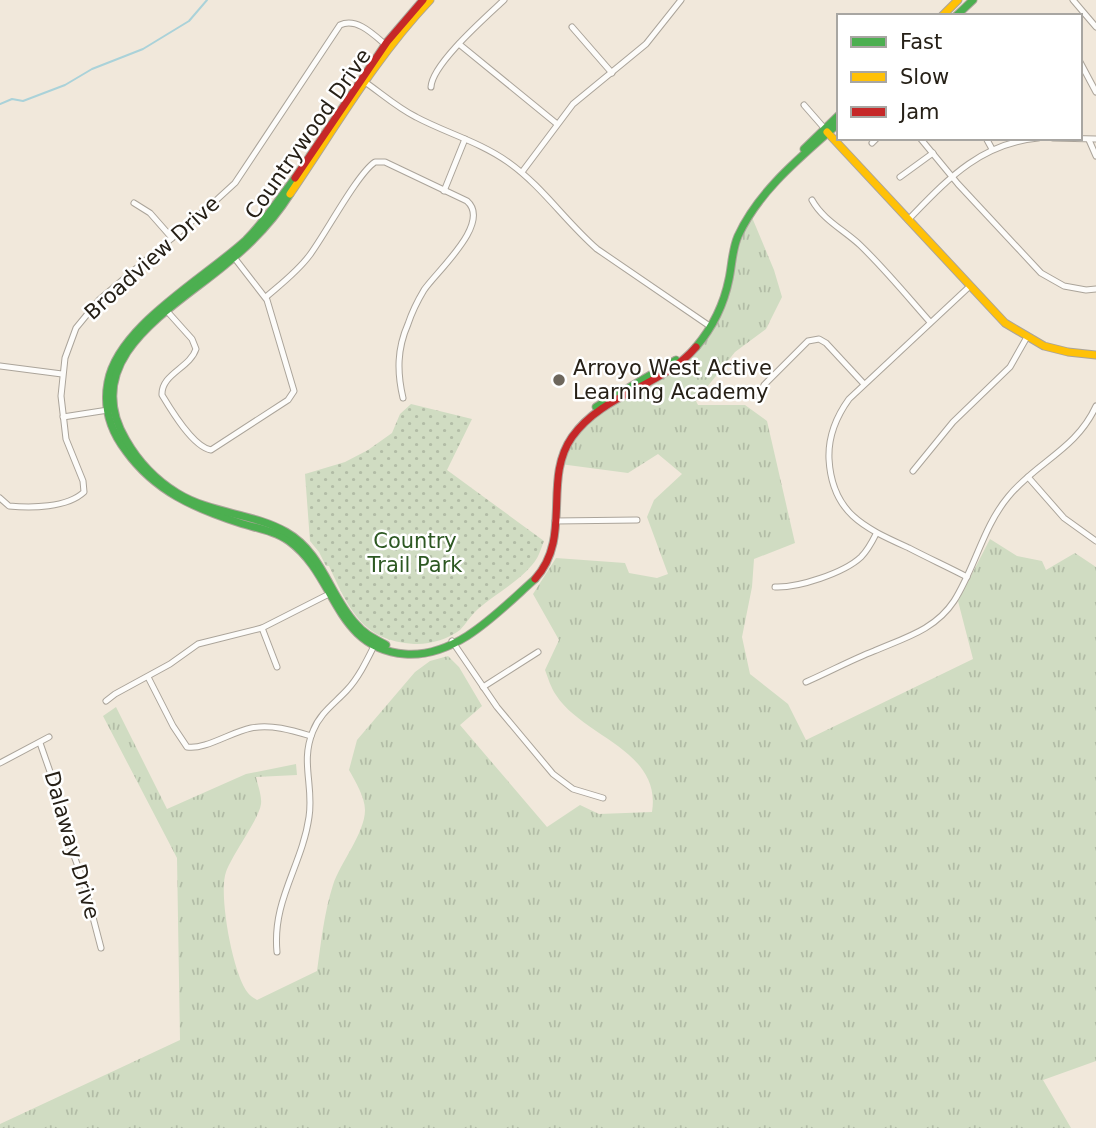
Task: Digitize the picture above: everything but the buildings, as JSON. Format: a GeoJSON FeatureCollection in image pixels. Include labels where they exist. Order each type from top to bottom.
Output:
{"type":"FeatureCollection","features":[{"type":"Feature","properties":{"kind":"street","name":"Countrywood Drive"},"geometry":{"type":"LineString","coordinates":[[109,409],[110,372],[118,354],[132,335],[232,255],[268,218],[387,46],[423,0]]}},
{"type":"Feature","properties":{"kind":"street","name":"Countrywood Drive"},"geometry":{"type":"LineString","coordinates":[[387,46],[430,0]]}},
{"type":"Feature","properties":{"kind":"street"},"geometry":{"type":"LineString","coordinates":[[431,87],[433,75],[459,44],[504,0]]}},
{"type":"Feature","properties":{"kind":"street"},"geometry":{"type":"LineString","coordinates":[[944,14],[958,0]]}},
{"type":"Feature","properties":{"kind":"street"},"geometry":{"type":"LineString","coordinates":[[958,14],[973,0]]}},
{"type":"Feature","properties":{"kind":"street"},"geometry":{"type":"LineString","coordinates":[[1073,0],[1096,27]]}},
{"type":"Feature","properties":{"kind":"street"},"geometry":{"type":"LineString","coordinates":[[522,172],[573,104],[646,44],[678,1]]}},
{"type":"Feature","properties":{"kind":"street","name":"Broadview Drive"},"geometry":{"type":"LineString","coordinates":[[1,500],[13,507],[40,506],[67,501],[84,492],[83,481],[66,439],[62,374],[69,342],[84,317],[113,288],[212,205],[242,174],[340,25],[346,22],[357,24],[387,46]]}},
{"type":"Feature","properties":{"kind":"street"},"geometry":{"type":"LineString","coordinates":[[572,27],[612,73]]}},
{"type":"Feature","properties":{"kind":"street"},"geometry":{"type":"LineString","coordinates":[[459,44],[557,124]]}},
{"type":"Feature","properties":{"kind":"street"},"geometry":{"type":"LineString","coordinates":[[1082,66],[1096,92]]}},
{"type":"Feature","properties":{"kind":"street"},"geometry":{"type":"LineString","coordinates":[[363,81],[414,116],[494,152],[538,187],[597,249],[709,326]]}},
{"type":"Feature","properties":{"kind":"street"},"geometry":{"type":"LineString","coordinates":[[804,105],[1004,323],[1027,337],[1060,351],[1096,355]]}},
{"type":"Feature","properties":{"kind":"street"},"geometry":{"type":"LineString","coordinates":[[63,417],[109,409],[114,432],[129,456],[164,491],[194,509],[287,539],[310,559],[351,630],[404,654],[421,654],[452,643],[537,577],[548,563],[555,545],[560,464],[568,443],[576,431],[598,411],[670,371],[682,361],[709,326],[721,296],[738,228],[772,183],[837,117]]}},
{"type":"Feature","properties":{"kind":"street"},"geometry":{"type":"LineString","coordinates":[[826,131],[837,124]]}},
{"type":"Feature","properties":{"kind":"street"},"geometry":{"type":"LineString","coordinates":[[444,191],[465,139]]}},
{"type":"Feature","properties":{"kind":"street"},"geometry":{"type":"LineString","coordinates":[[1082,140],[1096,139]]}},
{"type":"Feature","properties":{"kind":"street"},"geometry":{"type":"LineString","coordinates":[[922,140],[1041,273],[1064,286],[1096,289]]}},
{"type":"Feature","properties":{"kind":"street"},"geometry":{"type":"LineString","coordinates":[[987,140],[992,149]]}},
{"type":"Feature","properties":{"kind":"street"},"geometry":{"type":"LineString","coordinates":[[908,220],[970,162],[992,149],[1023,140]]}},
{"type":"Feature","properties":{"kind":"street"},"geometry":{"type":"LineString","coordinates":[[1089,140],[1096,156]]}},
{"type":"Feature","properties":{"kind":"street"},"geometry":{"type":"LineString","coordinates":[[900,177],[933,153]]}},
{"type":"Feature","properties":{"kind":"street"},"geometry":{"type":"LineString","coordinates":[[266,297],[310,255],[363,174],[375,162],[385,162],[470,204],[475,212],[474,220],[451,259],[424,291],[406,326],[398,362],[403,398]]}},
{"type":"Feature","properties":{"kind":"street"},"geometry":{"type":"LineString","coordinates":[[812,200],[820,214],[872,257],[930,322]]}},
{"type":"Feature","properties":{"kind":"street"},"geometry":{"type":"LineString","coordinates":[[134,203],[147,210],[172,238]]}},
{"type":"Feature","properties":{"kind":"street"},"geometry":{"type":"LineString","coordinates":[[166,310],[192,339],[196,349],[188,363],[165,382],[162,395],[196,442],[206,449],[216,447],[288,400],[294,391],[273,315],[266,297],[232,255]]}},
{"type":"Feature","properties":{"kind":"street"},"geometry":{"type":"LineString","coordinates":[[967,577],[877,534],[852,516],[833,486],[830,440],[835,421],[849,399],[970,286]]}},
{"type":"Feature","properties":{"kind":"street"},"geometry":{"type":"LineString","coordinates":[[913,471],[953,422],[1010,367],[1027,337]]}},
{"type":"Feature","properties":{"kind":"street"},"geometry":{"type":"LineString","coordinates":[[759,397],[762,387],[779,369],[808,341],[816,339],[826,343],[864,384]]}},
{"type":"Feature","properties":{"kind":"street"},"geometry":{"type":"LineString","coordinates":[[0,366],[62,374]]}},
{"type":"Feature","properties":{"kind":"street"},"geometry":{"type":"LineString","coordinates":[[806,682],[933,624],[954,602],[1000,507],[1028,477],[1077,437],[1089,422],[1096,406]]}},
{"type":"Feature","properties":{"kind":"street"},"geometry":{"type":"LineString","coordinates":[[1028,477],[1064,518],[1096,541]]}},
{"type":"Feature","properties":{"kind":"street"},"geometry":{"type":"LineString","coordinates":[[557,521],[637,520]]}},
{"type":"Feature","properties":{"kind":"street"},"geometry":{"type":"LineString","coordinates":[[775,587],[793,587],[849,565],[865,553],[877,534]]}},
{"type":"Feature","properties":{"kind":"street"},"geometry":{"type":"LineString","coordinates":[[106,701],[198,644],[262,628],[331,593]]}},
{"type":"Feature","properties":{"kind":"street"},"geometry":{"type":"LineString","coordinates":[[262,628],[277,667]]}},
{"type":"Feature","properties":{"kind":"street"},"geometry":{"type":"LineString","coordinates":[[277,952],[276,920],[309,821],[306,764],[311,736],[322,714],[354,681],[375,643]]}},
{"type":"Feature","properties":{"kind":"street"},"geometry":{"type":"LineString","coordinates":[[452,643],[497,707],[559,779],[579,792],[603,798]]}},
{"type":"Feature","properties":{"kind":"street"},"geometry":{"type":"LineString","coordinates":[[483,687],[538,652]]}},
{"type":"Feature","properties":{"kind":"street"},"geometry":{"type":"LineString","coordinates":[[148,677],[187,747],[199,747],[226,735],[258,727],[277,727],[311,736]]}},
{"type":"Feature","properties":{"kind":"street","name":"Dalaway Drive"},"geometry":{"type":"LineString","coordinates":[[0,763],[49,737]]}},
{"type":"Feature","properties":{"kind":"street","name":"Dalaway Drive"},"geometry":{"type":"LineString","coordinates":[[40,743],[55,786],[62,823],[84,883],[101,948]]}},
{"type":"Feature","properties":{"kind":"green space"},"geometry":{"type":"Polygon","coordinates":[[[751,215],[782,297],[766,329],[735,352],[696,401],[698,405],[745,405],[767,421],[795,543],[754,559],[752,587],[742,637],[750,674],[788,704],[806,740],[973,659],[958,601],[990,539],[1017,556],[1042,561],[1046,570],[1075,553],[1096,567],[1096,1061],[1043,1080],[1071,1128],[0,1128],[0,1124],[180,1040],[177,858],[103,716],[116,707],[167,809],[246,774],[296,764],[297,775],[256,777],[261,804],[229,864],[224,883],[225,915],[232,953],[242,984],[257,1000],[317,971],[333,885],[364,819],[363,800],[349,770],[357,740],[415,672],[430,661],[448,656],[459,667],[482,706],[460,725],[547,827],[580,805],[599,814],[652,812],[652,791],[645,773],[618,746],[568,710],[554,692],[545,670],[559,640],[533,594],[556,558],[625,563],[629,573],[657,578],[668,574],[647,517],[654,500],[682,474],[658,454],[628,473],[560,464],[585,421],[693,350],[719,308],[734,247],[751,215]]]}},
{"type":"Feature","properties":{"kind":"green space","name":"Country Trail Park"},"geometry":{"type":"Polygon","coordinates":[[[411,404],[472,419],[447,470],[544,541],[536,560],[526,571],[478,609],[460,630],[426,644],[396,642],[382,637],[360,620],[351,609],[329,566],[326,566],[310,541],[305,474],[345,462],[368,450],[392,433],[400,414],[411,404]]]}},
{"type":"Feature","properties":{"kind":"waterway"},"geometry":{"type":"LineString","coordinates":[[0,104],[12,99],[23,101],[65,85],[92,69],[143,49],[189,21],[207,0]]}},
{"type":"Feature","properties":{"kind":"traffic: fast"},"geometry":{"type":"LineString","coordinates":[[958,14],[973,0]]}},
{"type":"Feature","properties":{"kind":"traffic: fast"},"geometry":{"type":"LineString","coordinates":[[804,149],[837,117]]}},
{"type":"Feature","properties":{"kind":"traffic: fast"},"geometry":{"type":"LineString","coordinates":[[696,347],[721,306],[736,241],[747,219],[782,175],[837,125]]}},
{"type":"Feature","properties":{"kind":"traffic: fast"},"geometry":{"type":"LineString","coordinates":[[295,178],[246,240],[145,322],[115,361],[108,382],[106,401],[109,418],[120,443],[137,465],[177,496],[207,511],[272,532],[289,541],[305,556],[350,625],[364,639],[382,649],[405,654],[442,648],[476,630],[535,579]]}},
{"type":"Feature","properties":{"kind":"traffic: fast"},"geometry":{"type":"LineString","coordinates":[[290,194],[245,248],[159,317],[138,338],[122,360],[114,384],[114,411],[126,440],[148,470],[190,500],[260,521],[299,541],[309,551],[356,624],[386,645]]}},
{"type":"Feature","properties":{"kind":"traffic: fast"},"geometry":{"type":"LineString","coordinates":[[596,407],[676,360]]}},
{"type":"Feature","properties":{"kind":"traffic: slow"},"geometry":{"type":"LineString","coordinates":[[290,194],[373,69],[430,0]]}},
{"type":"Feature","properties":{"kind":"traffic: slow"},"geometry":{"type":"LineString","coordinates":[[944,14],[958,0]]}},
{"type":"Feature","properties":{"kind":"traffic: slow"},"geometry":{"type":"LineString","coordinates":[[827,132],[1005,323],[1044,346],[1096,355]]}},
{"type":"Feature","properties":{"kind":"traffic: jam"},"geometry":{"type":"LineString","coordinates":[[295,178],[387,42],[423,0]]}},
{"type":"Feature","properties":{"kind":"traffic: jam"},"geometry":{"type":"LineString","coordinates":[[535,579],[546,563],[553,545],[559,471],[563,454],[572,437],[600,410],[667,372],[696,347]]}},
{"type":"Feature","properties":{"kind":"place","name":"Arroyo West Active Learning Academy"},"geometry":{"type":"Point","coordinates":[559,380]}}]}
